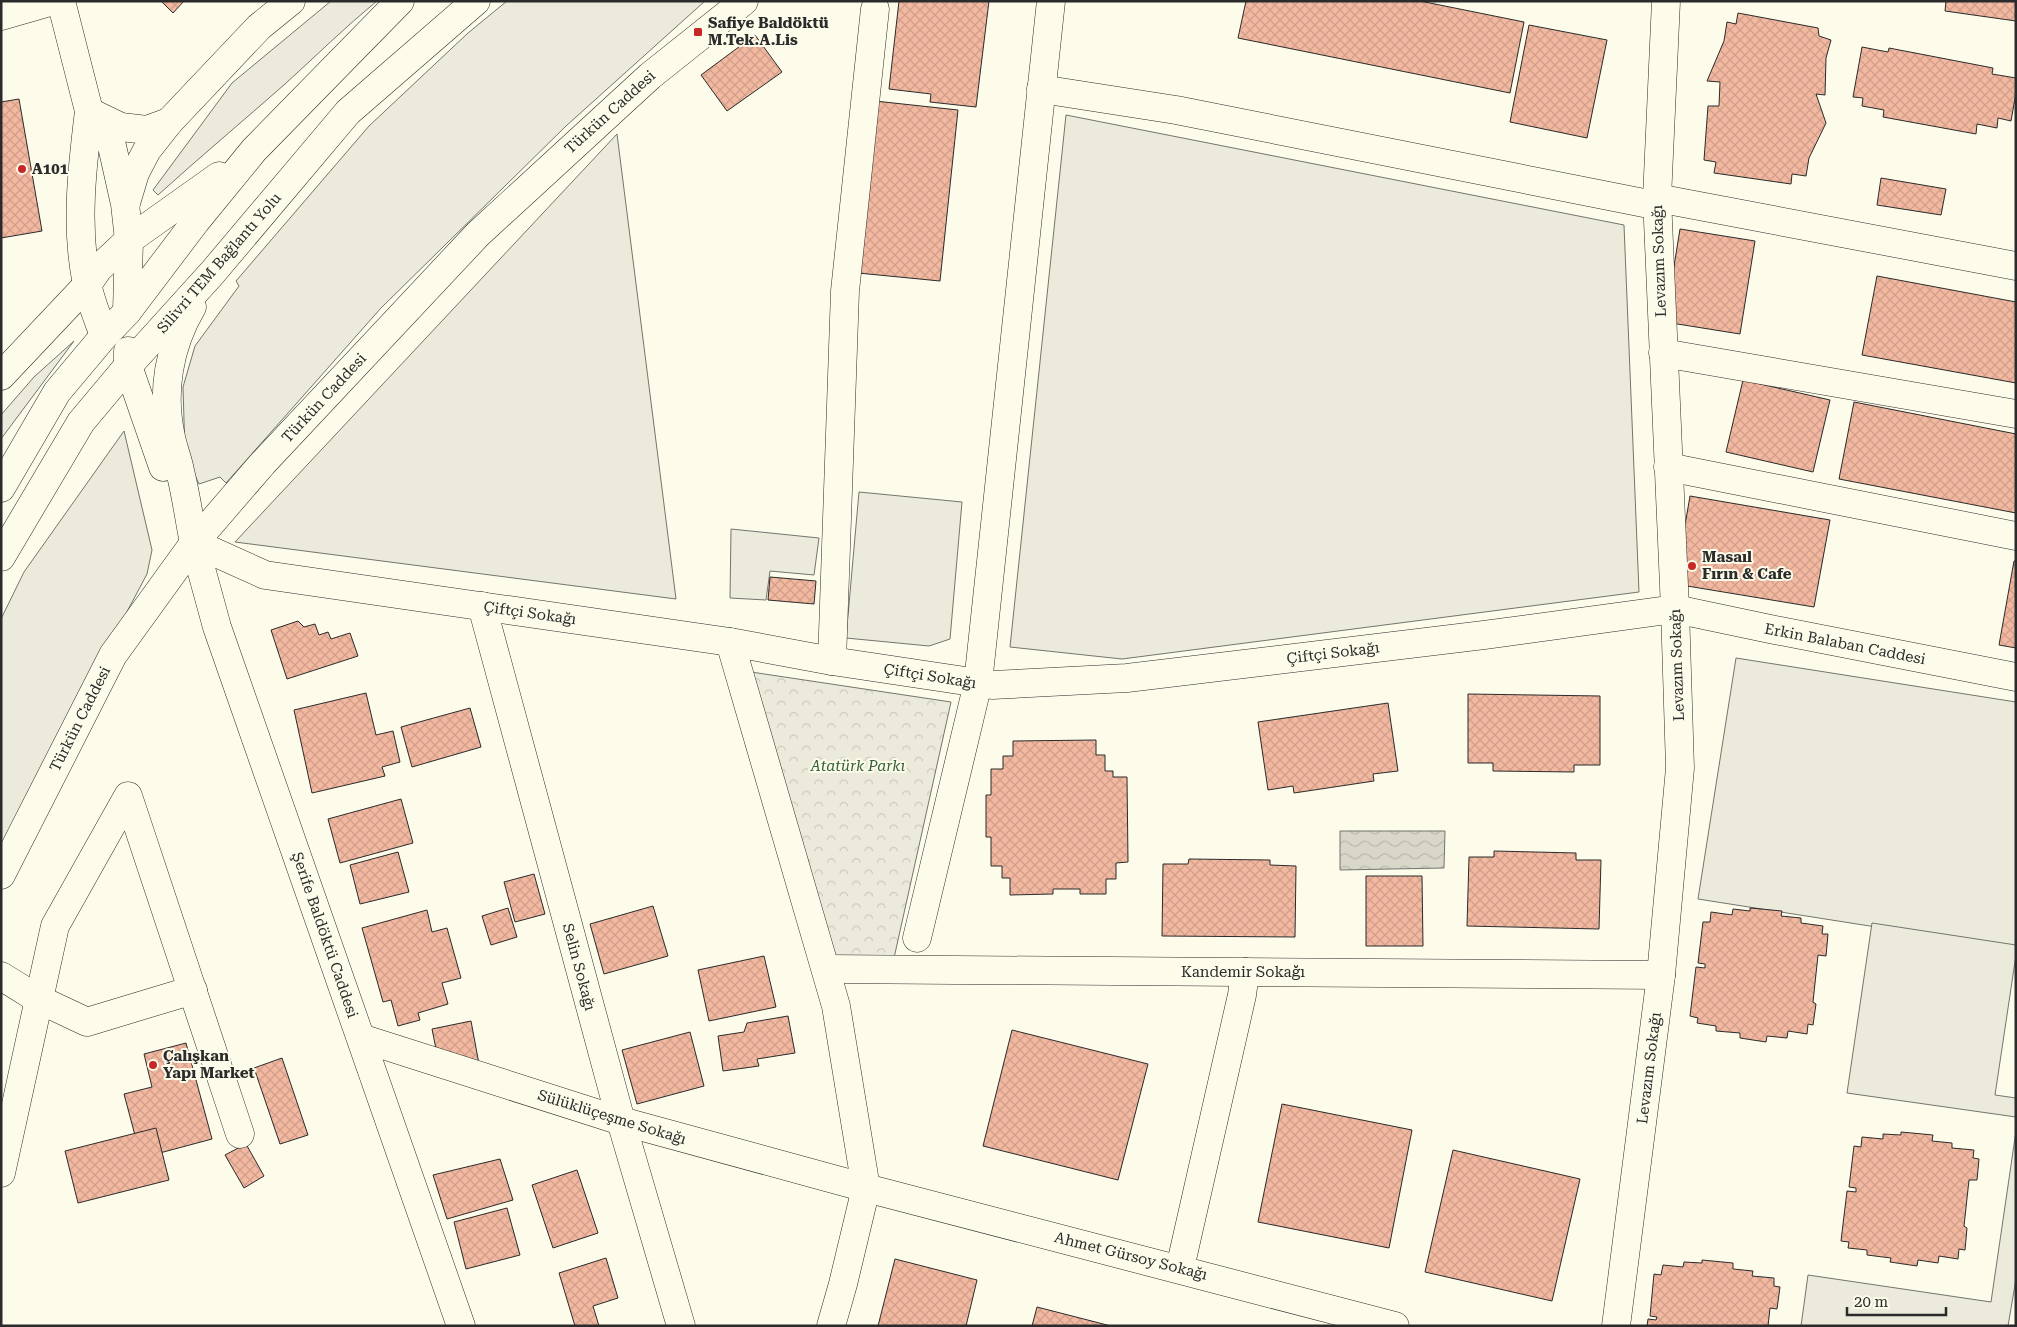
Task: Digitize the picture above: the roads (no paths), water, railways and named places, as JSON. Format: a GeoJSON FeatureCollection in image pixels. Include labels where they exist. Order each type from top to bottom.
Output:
{"type":"FeatureCollection","features":[{"type":"Feature","properties":{"kind":"main road"},"geometry":{"type":"LineString","coordinates":[[1,16],[53,1]]}},
{"type":"Feature","properties":{"kind":"main road"},"geometry":{"type":"LineString","coordinates":[[61,1],[89,111],[112,146],[125,204],[129,240],[128,366],[170,486],[194,543]]}},
{"type":"Feature","properties":{"kind":"main road"},"geometry":{"type":"LineString","coordinates":[[125,204],[134,173],[147,150],[169,122],[259,27],[291,1]]}},
{"type":"Feature","properties":{"kind":"main road"},"geometry":{"type":"LineString","coordinates":[[1,488],[58,392],[104,336],[128,312],[196,221],[254,150],[400,1]]}},
{"type":"Feature","properties":{"kind":"main road","name":"Silivri TEM Bağlantı Yolu"},"geometry":{"type":"LineString","coordinates":[[1,556],[81,422],[128,366],[213,272],[348,112],[476,1]]}},
{"type":"Feature","properties":{"kind":"main road","name":"Türkün Caddesi"},"geometry":{"type":"LineString","coordinates":[[1,875],[113,655],[194,543],[263,463],[478,234],[650,76],[744,1]]}},
{"type":"Feature","properties":{"kind":"main road"},"geometry":{"type":"LineString","coordinates":[[917,938],[978,683],[1051,1]]}},
{"type":"Feature","properties":{"kind":"main road","name":"Levazım Sokağı"},"geometry":{"type":"LineString","coordinates":[[1616,1326],[1660,975],[1680,768],[1676,609],[1655,201],[1666,1]]}},
{"type":"Feature","properties":{"kind":"main road"},"geometry":{"type":"LineString","coordinates":[[832,660],[845,291],[875,9]]}},
{"type":"Feature","properties":{"kind":"main road"},"geometry":{"type":"LineString","coordinates":[[1041,89],[1176,110],[1655,201],[2016,266]]}},
{"type":"Feature","properties":{"kind":"main road"},"geometry":{"type":"LineString","coordinates":[[89,111],[121,127],[147,130],[169,122]]}},
{"type":"Feature","properties":{"kind":"main road"},"geometry":{"type":"LineString","coordinates":[[89,111],[83,157],[81,210],[82,246],[87,285],[111,351],[128,366]]}},
{"type":"Feature","properties":{"kind":"main road"},"geometry":{"type":"LineString","coordinates":[[1,376],[87,285],[98,269],[129,240],[189,199],[254,150]]}},
{"type":"Feature","properties":{"kind":"main road"},"geometry":{"type":"LineString","coordinates":[[194,543],[180,470],[171,437],[166,399],[171,360],[181,326],[213,272]]}},
{"type":"Feature","properties":{"kind":"main road"},"geometry":{"type":"LineString","coordinates":[[1663,353],[2016,414]]}},
{"type":"Feature","properties":{"kind":"main road"},"geometry":{"type":"LineString","coordinates":[[1668,467],[2016,536]]}},
{"type":"Feature","properties":{"kind":"main road","name":"Çiftçi Sokağı"},"geometry":{"type":"LineString","coordinates":[[194,543],[265,575],[730,642],[992,685],[1127,678],[1484,635],[1676,609]]}},
{"type":"Feature","properties":{"kind":"main road","name":"Şerife Baldöktü Caddesi"},"geometry":{"type":"LineString","coordinates":[[194,543],[217,627],[460,1326]]}},
{"type":"Feature","properties":{"kind":"main road","name":"Selin Sokağı"},"geometry":{"type":"LineString","coordinates":[[482,606],[621,1121],[681,1326]]}},
{"type":"Feature","properties":{"kind":"main road","name":"Erkin Balaban Caddesi"},"geometry":{"type":"LineString","coordinates":[[1676,609],[2016,677]]}},
{"type":"Feature","properties":{"kind":"main road"},"geometry":{"type":"LineString","coordinates":[[730,642],[836,1006],[866,1188],[844,1284],[831,1326]]}},
{"type":"Feature","properties":{"kind":"main road"},"geometry":{"type":"LineString","coordinates":[[1,1173],[55,926],[128,796],[240,1134]]}},
{"type":"Feature","properties":{"kind":"main road","name":"Kandemir Sokağı"},"geometry":{"type":"LineString","coordinates":[[826,969],[1660,975]]}},
{"type":"Feature","properties":{"kind":"main road"},"geometry":{"type":"LineString","coordinates":[[1180,1268],[1242,995],[1245,972]]}},
{"type":"Feature","properties":{"kind":"main road"},"geometry":{"type":"LineString","coordinates":[[1,976],[38,999],[87,1022],[192,990]]}},
{"type":"Feature","properties":{"kind":"main road","name":"Sülüklüçeşme Sokağı"},"geometry":{"type":"LineString","coordinates":[[361,1038],[621,1121],[866,1188]]}},
{"type":"Feature","properties":{"kind":"main road","name":"Ahmet Gürsoy Sokağı"},"geometry":{"type":"LineString","coordinates":[[866,1188],[1180,1268],[1395,1326]]}},
{"type":"Feature","properties":{"kind":"water"},"geometry":{"type":"Polygon","coordinates":[[[1340,831],[1445,831],[1444,868],[1340,870],[1340,831]]]}},
{"type":"Feature","properties":{"kind":"place","name":"Safiye Baldöktü M.Tek.A.Lis"},"geometry":{"type":"Point","coordinates":[698,32]}},
{"type":"Feature","properties":{"kind":"place","name":"A101"},"geometry":{"type":"Point","coordinates":[22,169]}},
{"type":"Feature","properties":{"kind":"place","name":"Masaıl Fırın & Cafe"},"geometry":{"type":"Point","coordinates":[1692,566]}},
{"type":"Feature","properties":{"kind":"place","name":"Çalışkan Yapı Market"},"geometry":{"type":"Point","coordinates":[153,1065]}},
{"type":"Feature","properties":{"kind":"park label","name":"Atatürk Parkı"},"geometry":{"type":"Point","coordinates":[858,766]}}]}
